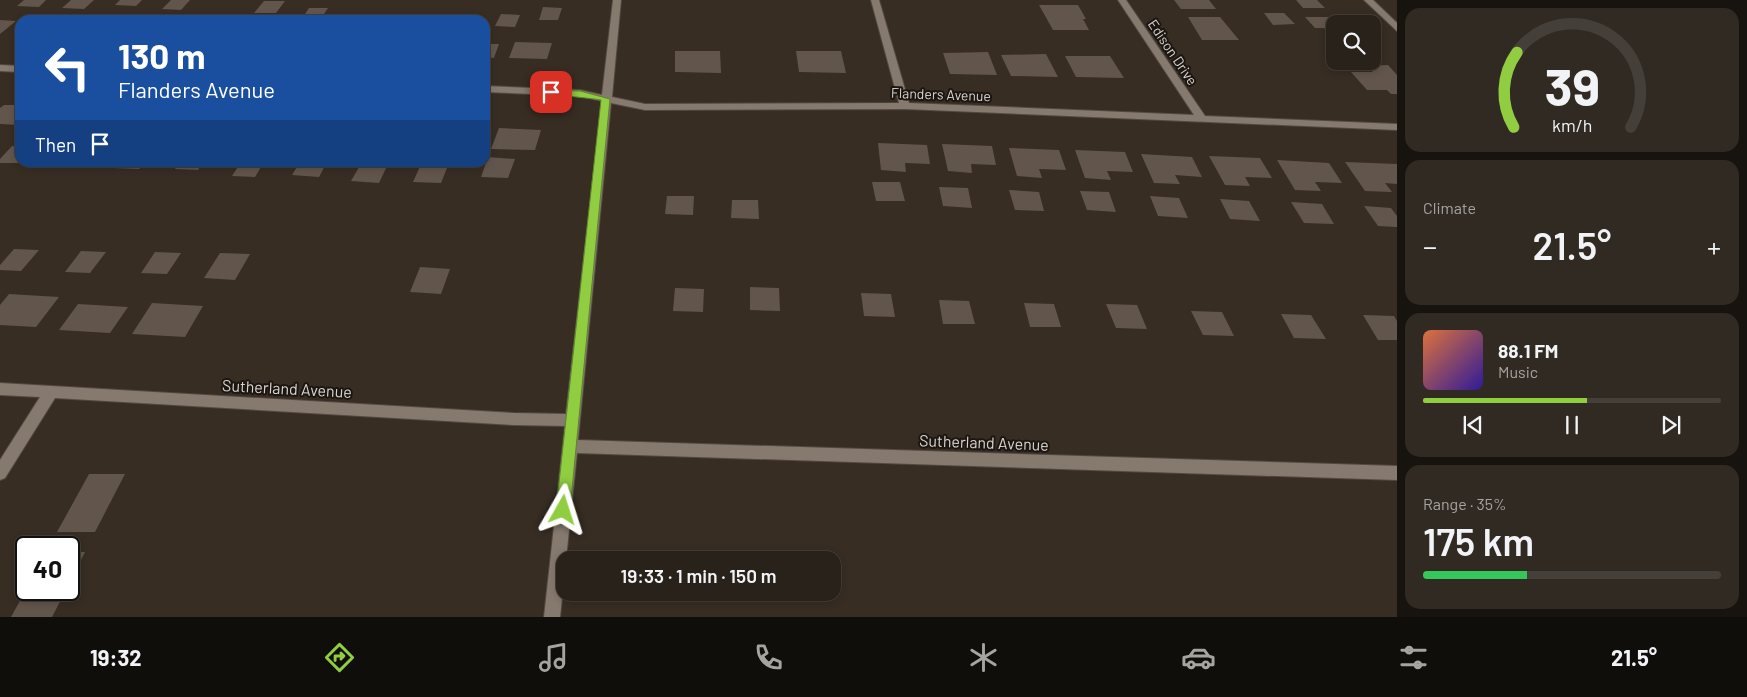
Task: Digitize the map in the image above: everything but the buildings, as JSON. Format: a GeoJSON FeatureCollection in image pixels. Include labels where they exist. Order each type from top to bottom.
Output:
{"type":"FeatureCollection","features":[{"type":"Feature","properties":{"kind":"street"},"geometry":{"type":"LineString","coordinates":[[552,617],[605,99],[617,0]]}},
{"type":"Feature","properties":{"kind":"street"},"geometry":{"type":"LineString","coordinates":[[875,0],[905,106]]}},
{"type":"Feature","properties":{"kind":"street","name":"Edison Drive"},"geometry":{"type":"LineString","coordinates":[[1122,0],[1202,119]]}},
{"type":"Feature","properties":{"kind":"street"},"geometry":{"type":"LineString","coordinates":[[1368,0],[1397,28]]}},
{"type":"Feature","properties":{"kind":"street"},"geometry":{"type":"LineString","coordinates":[[0,68],[15,69]]}},
{"type":"Feature","properties":{"kind":"street","name":"Flanders Avenue"},"geometry":{"type":"LineString","coordinates":[[490,89],[580,93],[645,106],[905,106],[1397,127]]}},
{"type":"Feature","properties":{"kind":"street","name":"Sutherland Avenue"},"geometry":{"type":"LineString","coordinates":[[0,388],[514,420],[572,420]]}},
{"type":"Feature","properties":{"kind":"street"},"geometry":{"type":"LineString","coordinates":[[0,473],[51,392]]}},
{"type":"Feature","properties":{"kind":"street","name":"Sutherland Avenue"},"geometry":{"type":"LineString","coordinates":[[570,446],[1397,473]]}},
{"type":"Feature","properties":{"kind":"route"},"geometry":{"type":"LineString","coordinates":[[551,92],[580,93],[605,99],[563,510]]}}]}
